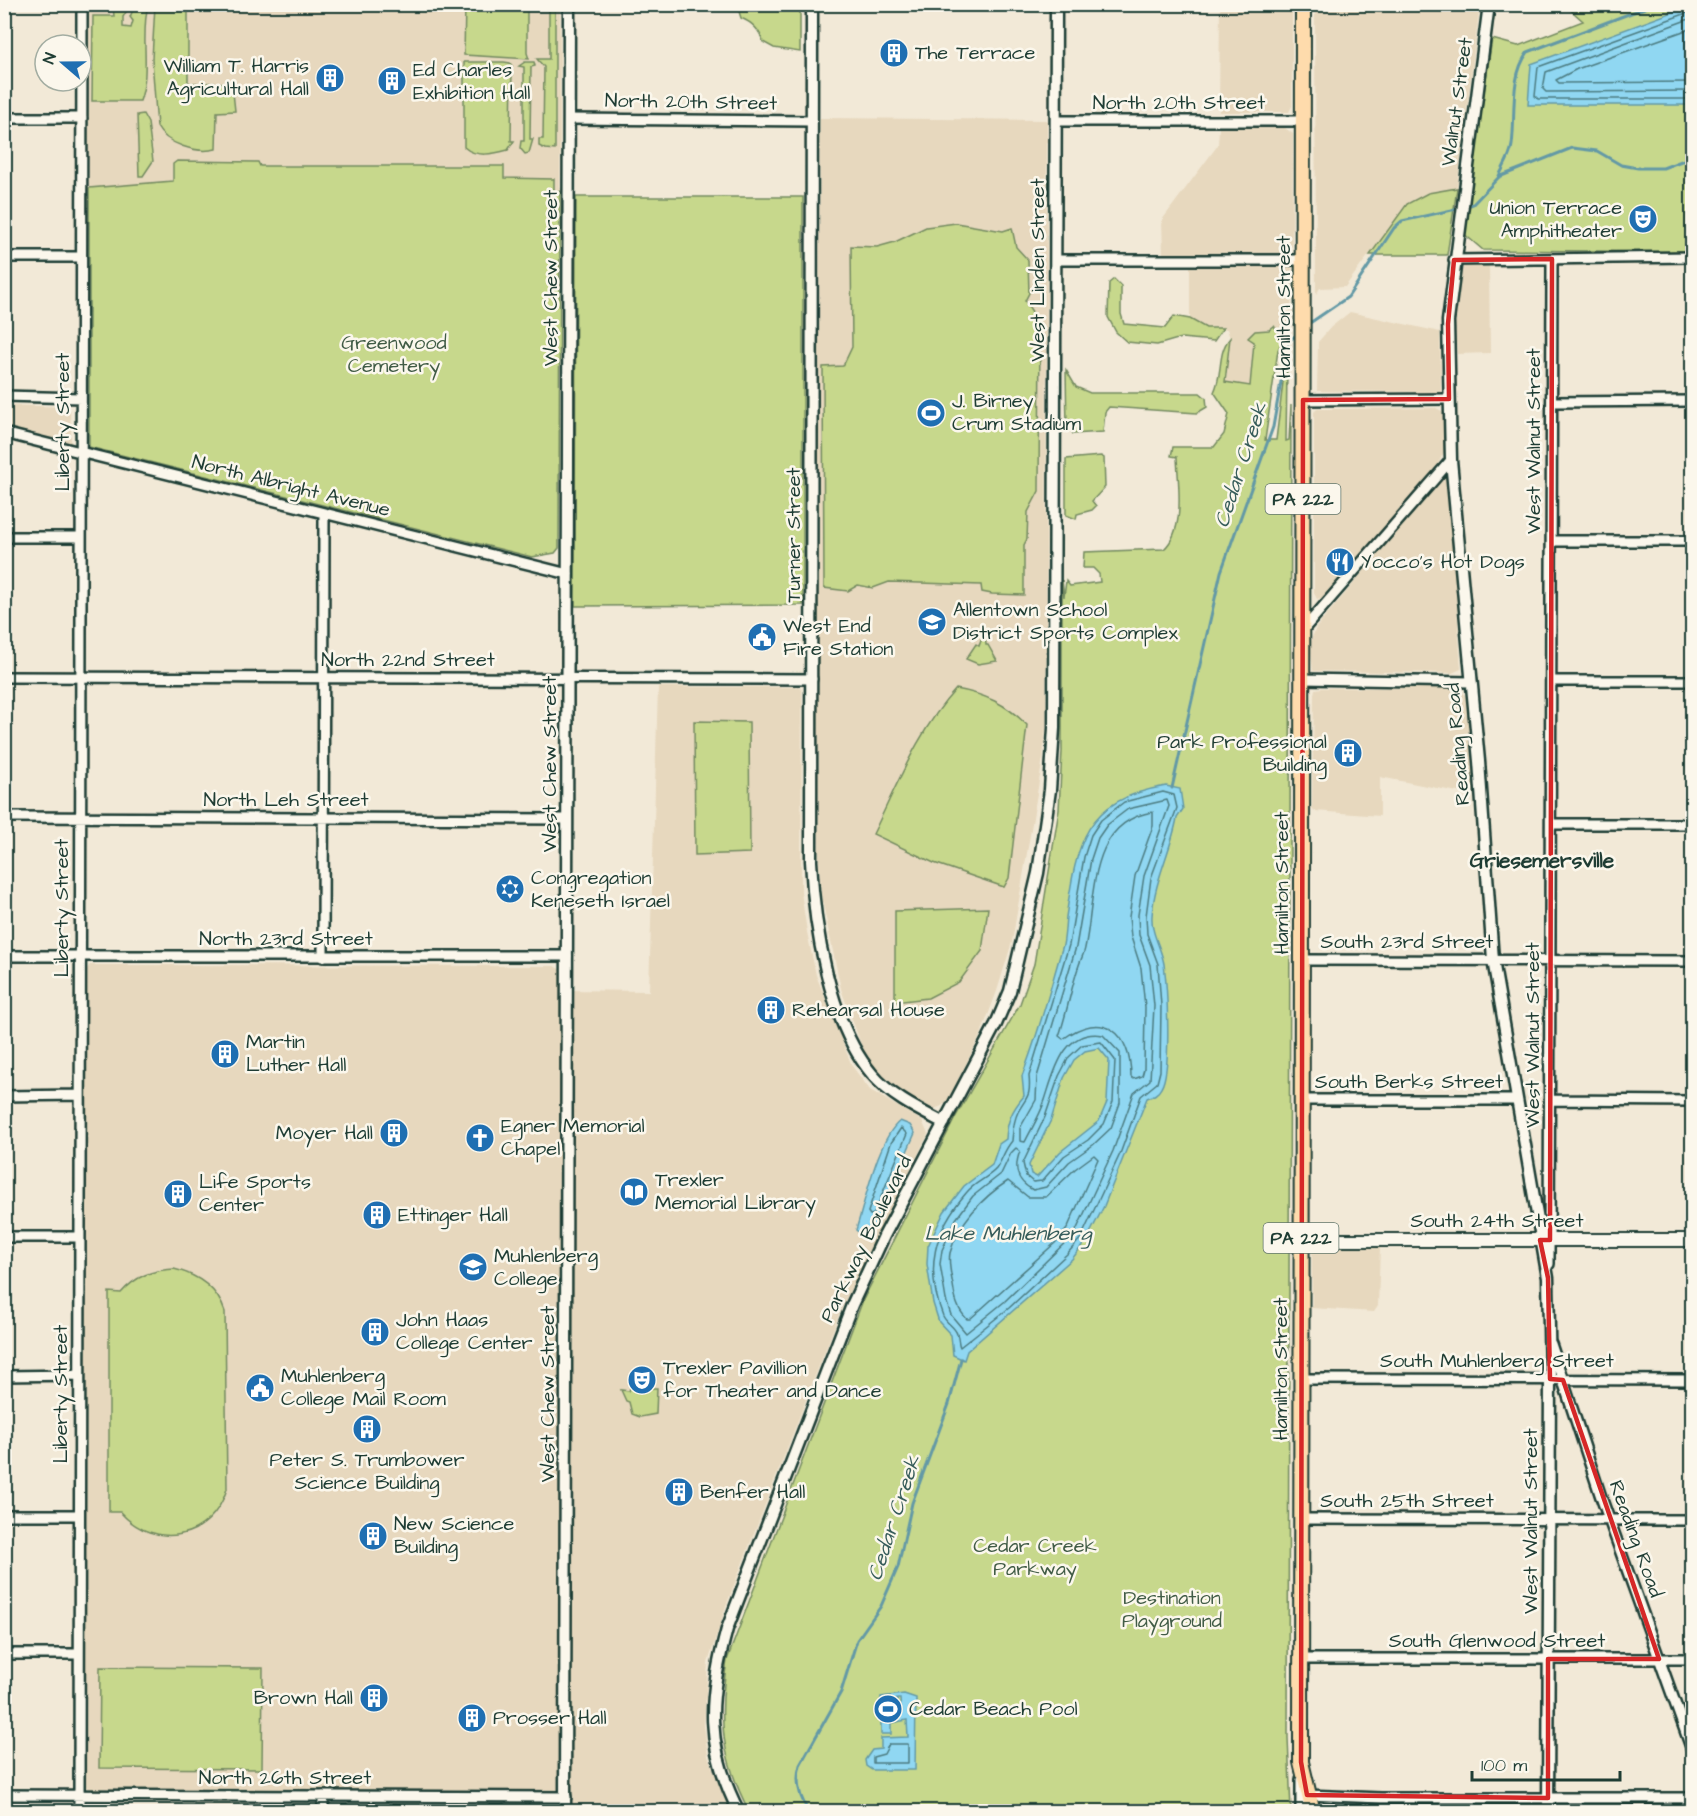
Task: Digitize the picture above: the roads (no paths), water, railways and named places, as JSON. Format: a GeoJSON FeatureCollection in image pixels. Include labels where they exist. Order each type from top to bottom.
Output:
{"type":"FeatureCollection","features":[{"type":"Feature","properties":{"kind":"main road","name":"Hamilton Street"},"geometry":{"type":"LineString","coordinates":[[1303,4],[1300,1659],[1301,1762],[1307,1795]]}},
{"type":"Feature","properties":{"kind":"main road","name":"South 24th Street"},"geometry":{"type":"LineString","coordinates":[[1301,1240],[1692,1240]]}},
{"type":"Feature","properties":{"kind":"main road","name":"PA 222"},"geometry":{"type":"LineString","coordinates":[[1307,1795],[1313,1812]]}},
{"type":"Feature","properties":{"kind":"street","name":"Liberty Street"},"geometry":{"type":"LineString","coordinates":[[79,1812],[82,4]]}},
{"type":"Feature","properties":{"kind":"street","name":"West Chew Street"},"geometry":{"type":"LineString","coordinates":[[566,1812],[569,4]]}},
{"type":"Feature","properties":{"kind":"street","name":"Turner Street"},"geometry":{"type":"LineString","coordinates":[[812,4],[812,891],[817,930],[829,979],[849,1035],[872,1074],[889,1090],[944,1123]]}},
{"type":"Feature","properties":{"kind":"street","name":"West Linden Street"},"geometry":{"type":"LineString","coordinates":[[1055,680],[1056,4]]}},
{"type":"Feature","properties":{"kind":"street","name":"Walnut Street"},"geometry":{"type":"LineString","coordinates":[[1462,203],[1489,4]]}},
{"type":"Feature","properties":{"kind":"street"},"geometry":{"type":"LineString","coordinates":[[4,118],[82,118]]}},
{"type":"Feature","properties":{"kind":"street","name":"North 20th Street"},"geometry":{"type":"LineString","coordinates":[[569,119],[812,121]]}},
{"type":"Feature","properties":{"kind":"street","name":"North 20th Street"},"geometry":{"type":"LineString","coordinates":[[1056,121],[1302,121]]}},
{"type":"Feature","properties":{"kind":"street","name":"Reading Road"},"geometry":{"type":"LineString","coordinates":[[1462,203],[1448,324],[1451,460],[1479,761],[1493,960],[1517,1100],[1545,1240],[1548,1278]]}},
{"type":"Feature","properties":{"kind":"street"},"geometry":{"type":"LineString","coordinates":[[4,257],[81,257]]}},
{"type":"Feature","properties":{"kind":"street"},"geometry":{"type":"LineString","coordinates":[[1454,260],[1692,257]]}},
{"type":"Feature","properties":{"kind":"street","name":"West Walnut Street"},"geometry":{"type":"LineString","coordinates":[[1545,1240],[1551,1100],[1552,259]]}},
{"type":"Feature","properties":{"kind":"street"},"geometry":{"type":"LineString","coordinates":[[1056,260],[1304,260]]}},
{"type":"Feature","properties":{"kind":"street"},"geometry":{"type":"LineString","coordinates":[[4,396],[81,398]]}},
{"type":"Feature","properties":{"kind":"street"},"geometry":{"type":"LineString","coordinates":[[1303,400],[1449,399]]}},
{"type":"Feature","properties":{"kind":"street"},"geometry":{"type":"LineString","coordinates":[[1552,402],[1692,401]]}},
{"type":"Feature","properties":{"kind":"street","name":"North Albright Avenue"},"geometry":{"type":"LineString","coordinates":[[4,433],[568,574]]}},
{"type":"Feature","properties":{"kind":"street"},"geometry":{"type":"LineString","coordinates":[[1302,631],[1451,460]]}},
{"type":"Feature","properties":{"kind":"street"},"geometry":{"type":"LineString","coordinates":[[323,957],[324,514]]}},
{"type":"Feature","properties":{"kind":"street"},"geometry":{"type":"LineString","coordinates":[[4,537],[81,537]]}},
{"type":"Feature","properties":{"kind":"street"},"geometry":{"type":"LineString","coordinates":[[1552,541],[1692,542]]}},
{"type":"Feature","properties":{"kind":"street","name":"North 22nd Street"},"geometry":{"type":"LineString","coordinates":[[4,677],[812,680]]}},
{"type":"Feature","properties":{"kind":"street"},"geometry":{"type":"LineString","coordinates":[[1302,679],[1470,682]]}},
{"type":"Feature","properties":{"kind":"street","name":"Parkway Boulevard"},"geometry":{"type":"LineString","coordinates":[[739,1812],[718,1757],[712,1715],[715,1672],[727,1629],[852,1305],[884,1236],[1000,1016],[1022,946],[1038,873],[1053,756],[1055,680]]}},
{"type":"Feature","properties":{"kind":"street"},"geometry":{"type":"LineString","coordinates":[[1551,681],[1692,681]]}},
{"type":"Feature","properties":{"kind":"street","name":"North Leh Street"},"geometry":{"type":"LineString","coordinates":[[4,817],[567,819]]}},
{"type":"Feature","properties":{"kind":"street"},"geometry":{"type":"LineString","coordinates":[[1551,824],[1692,824]]}},
{"type":"Feature","properties":{"kind":"street","name":"North 23rd Street"},"geometry":{"type":"LineString","coordinates":[[4,956],[567,956]]}},
{"type":"Feature","properties":{"kind":"street","name":"South 23rd Street"},"geometry":{"type":"LineString","coordinates":[[1302,960],[1692,961]]}},
{"type":"Feature","properties":{"kind":"street"},"geometry":{"type":"LineString","coordinates":[[4,1096],[80,1095]]}},
{"type":"Feature","properties":{"kind":"street","name":"South Berks Street"},"geometry":{"type":"LineString","coordinates":[[1301,1100],[1517,1100]]}},
{"type":"Feature","properties":{"kind":"street"},"geometry":{"type":"LineString","coordinates":[[1551,1100],[1692,1101]]}},
{"type":"Feature","properties":{"kind":"street"},"geometry":{"type":"LineString","coordinates":[[4,1237],[80,1237]]}},
{"type":"Feature","properties":{"kind":"street","name":"West Walnut Street"},"geometry":{"type":"LineString","coordinates":[[1548,1278],[1550,1339],[1548,1812]]}},
{"type":"Feature","properties":{"kind":"street","name":"Reading Road"},"geometry":{"type":"LineString","coordinates":[[1550,1339],[1610,1520],[1692,1750]]}},
{"type":"Feature","properties":{"kind":"street"},"geometry":{"type":"LineString","coordinates":[[4,1376],[80,1375]]}},
{"type":"Feature","properties":{"kind":"street","name":"South Muhlenberg Street"},"geometry":{"type":"LineString","coordinates":[[1301,1379],[1692,1380]]}},
{"type":"Feature","properties":{"kind":"street"},"geometry":{"type":"LineString","coordinates":[[4,1515],[79,1515]]}},
{"type":"Feature","properties":{"kind":"street","name":"South 25th Street"},"geometry":{"type":"LineString","coordinates":[[1301,1519],[1692,1520]]}},
{"type":"Feature","properties":{"kind":"street"},"geometry":{"type":"LineString","coordinates":[[4,1654],[79,1654]]}},
{"type":"Feature","properties":{"kind":"street","name":"South Glenwood Street"},"geometry":{"type":"LineString","coordinates":[[1300,1659],[1692,1659]]}},
{"type":"Feature","properties":{"kind":"street","name":"Hamilton Street"},"geometry":{"type":"LineString","coordinates":[[1301,1762],[1301,1812]]}},
{"type":"Feature","properties":{"kind":"street","name":"North 26th Street"},"geometry":{"type":"LineString","coordinates":[[4,1795],[566,1797]]}},
{"type":"Feature","properties":{"kind":"street"},"geometry":{"type":"LineString","coordinates":[[1307,1795],[1692,1798]]}},
{"type":"Feature","properties":{"kind":"street"},"geometry":{"type":"LineString","coordinates":[[323,1796],[323,1812]]}},
{"type":"Feature","properties":{"kind":"water"},"geometry":{"type":"Polygon","coordinates":[[[1692,5],[1692,105],[1528,105],[1531,64],[1692,5]]]}},
{"type":"Feature","properties":{"kind":"water","name":"Lake Muhlenberg"},"geometry":{"type":"Polygon","coordinates":[[[1166,786],[1180,789],[1183,809],[1177,818],[1159,878],[1152,916],[1153,929],[1163,958],[1165,975],[1168,1047],[1164,1079],[1158,1092],[1147,1098],[1104,1206],[1086,1241],[1072,1259],[967,1351],[964,1360],[953,1355],[951,1335],[939,1322],[933,1303],[927,1264],[928,1246],[944,1212],[964,1186],[992,1165],[999,1144],[1006,1139],[1011,1116],[1024,1096],[1022,1076],[1063,945],[1075,867],[1089,829],[1101,814],[1117,802],[1138,793],[1166,786]],[[1099,1048],[1085,1051],[1074,1060],[1064,1078],[1051,1120],[1029,1165],[1031,1174],[1037,1177],[1060,1152],[1099,1121],[1107,1102],[1109,1060],[1099,1048]]]}},
{"type":"Feature","properties":{"kind":"water"},"geometry":{"type":"Polygon","coordinates":[[[900,1121],[910,1125],[915,1133],[874,1228],[862,1235],[856,1230],[873,1171],[885,1141],[900,1121]]]}},
{"type":"Feature","properties":{"kind":"water"},"geometry":{"type":"Polygon","coordinates":[[[904,1694],[916,1698],[915,1770],[872,1770],[866,1766],[865,1760],[872,1750],[881,1749],[881,1738],[908,1737],[907,1720],[891,1723],[891,1734],[881,1734],[881,1720],[894,1720],[901,1713],[900,1699],[897,1699],[897,1712],[892,1717],[880,1716],[881,1697],[904,1694]]]}},
{"type":"Feature","properties":{"kind":"waterway"},"geometry":{"type":"LineString","coordinates":[[1499,176],[1511,149],[1518,73],[1528,52],[1655,4]]}},
{"type":"Feature","properties":{"kind":"waterway","name":"Cedar Creek"},"geometry":{"type":"LineString","coordinates":[[1467,206],[1473,204],[1499,177],[1572,148],[1597,151],[1621,165],[1638,168],[1663,168],[1692,157]]}},
{"type":"Feature","properties":{"kind":"waterway","name":"Cedar Creek"},"geometry":{"type":"LineString","coordinates":[[1307,325],[1348,297],[1394,228],[1402,221],[1461,208]]}},
{"type":"Feature","properties":{"kind":"waterway","name":"Cedar Creek"},"geometry":{"type":"LineString","coordinates":[[1172,788],[1221,572],[1273,427],[1288,342],[1298,333]]}},
{"type":"Feature","properties":{"kind":"waterway","name":"Cedar Creek"},"geometry":{"type":"LineString","coordinates":[[809,1812],[799,1789],[800,1765],[841,1692],[857,1640],[881,1606],[898,1567],[912,1503],[949,1404],[961,1359]]}},
{"type":"Feature","properties":{"kind":"place","name":"The Terrace"},"geometry":{"type":"Point","coordinates":[894,53]}},
{"type":"Feature","properties":{"kind":"place","name":"William T. Harris Agricultural Hall"},"geometry":{"type":"Point","coordinates":[330,78]}},
{"type":"Feature","properties":{"kind":"place","name":"Ed Charles Exhibition Hall"},"geometry":{"type":"Point","coordinates":[392,81]}},
{"type":"Feature","properties":{"kind":"place","name":"Union Terrace Amphitheater"},"geometry":{"type":"Point","coordinates":[1643,219]}},
{"type":"Feature","properties":{"kind":"place","name":"J. Birney Crum Stadium"},"geometry":{"type":"Point","coordinates":[931,413]}},
{"type":"Feature","properties":{"kind":"place","name":"Yocco's Hot Dogs"},"geometry":{"type":"Point","coordinates":[1340,562]}},
{"type":"Feature","properties":{"kind":"place","name":"Allentown School District Sports Complex"},"geometry":{"type":"Point","coordinates":[932,622]}},
{"type":"Feature","properties":{"kind":"place","name":"West End Fire Station"},"geometry":{"type":"Point","coordinates":[762,637]}},
{"type":"Feature","properties":{"kind":"place","name":"Park Professional Building"},"geometry":{"type":"Point","coordinates":[1348,753]}},
{"type":"Feature","properties":{"kind":"place","name":"Congregation Keneseth Israel"},"geometry":{"type":"Point","coordinates":[510,889]}},
{"type":"Feature","properties":{"kind":"place","name":"Rehearsal House"},"geometry":{"type":"Point","coordinates":[771,1010]}},
{"type":"Feature","properties":{"kind":"place","name":"Martin Luther Hall"},"geometry":{"type":"Point","coordinates":[225,1054]}},
{"type":"Feature","properties":{"kind":"place","name":"Moyer Hall"},"geometry":{"type":"Point","coordinates":[394,1133]}},
{"type":"Feature","properties":{"kind":"place","name":"Egner Memorial Chapel"},"geometry":{"type":"Point","coordinates":[480,1138]}},
{"type":"Feature","properties":{"kind":"place","name":"Trexler Memorial Library"},"geometry":{"type":"Point","coordinates":[634,1192]}},
{"type":"Feature","properties":{"kind":"place","name":"Life Sports Center"},"geometry":{"type":"Point","coordinates":[178,1194]}},
{"type":"Feature","properties":{"kind":"place","name":"Ettinger Hall"},"geometry":{"type":"Point","coordinates":[377,1215]}},
{"type":"Feature","properties":{"kind":"place","name":"Muhlenberg College"},"geometry":{"type":"Point","coordinates":[473,1267]}},
{"type":"Feature","properties":{"kind":"place","name":"John Haas College Center"},"geometry":{"type":"Point","coordinates":[375,1332]}},
{"type":"Feature","properties":{"kind":"place","name":"Trexler Pavillion for Theater and Dance"},"geometry":{"type":"Point","coordinates":[642,1380]}},
{"type":"Feature","properties":{"kind":"place","name":"Muhlenberg College Mail Room"},"geometry":{"type":"Point","coordinates":[260,1388]}},
{"type":"Feature","properties":{"kind":"place","name":"Peter S. Trumbower Science Building"},"geometry":{"type":"Point","coordinates":[367,1429]}},
{"type":"Feature","properties":{"kind":"place","name":"Benfer Hall"},"geometry":{"type":"Point","coordinates":[679,1492]}},
{"type":"Feature","properties":{"kind":"place","name":"New Science Building"},"geometry":{"type":"Point","coordinates":[373,1536]}},
{"type":"Feature","properties":{"kind":"place","name":"Brown Hall"},"geometry":{"type":"Point","coordinates":[374,1698]}},
{"type":"Feature","properties":{"kind":"place","name":"Cedar Beach Pool"},"geometry":{"type":"Point","coordinates":[888,1709]}},
{"type":"Feature","properties":{"kind":"place","name":"Prosser Hall"},"geometry":{"type":"Point","coordinates":[472,1718]}},
{"type":"Feature","properties":{"kind":"district","name":"Griesemersville"},"geometry":{"type":"Point","coordinates":[1542,860]}},
{"type":"Feature","properties":{"kind":"park label","name":"Greenwood Cemetery"},"geometry":{"type":"Point","coordinates":[394,354]}},
{"type":"Feature","properties":{"kind":"park label","name":"Cedar Creek Parkway"},"geometry":{"type":"Point","coordinates":[1035,1558]}},
{"type":"Feature","properties":{"kind":"park label","name":"Destination Playground"},"geometry":{"type":"Point","coordinates":[1172,1610]}}]}
